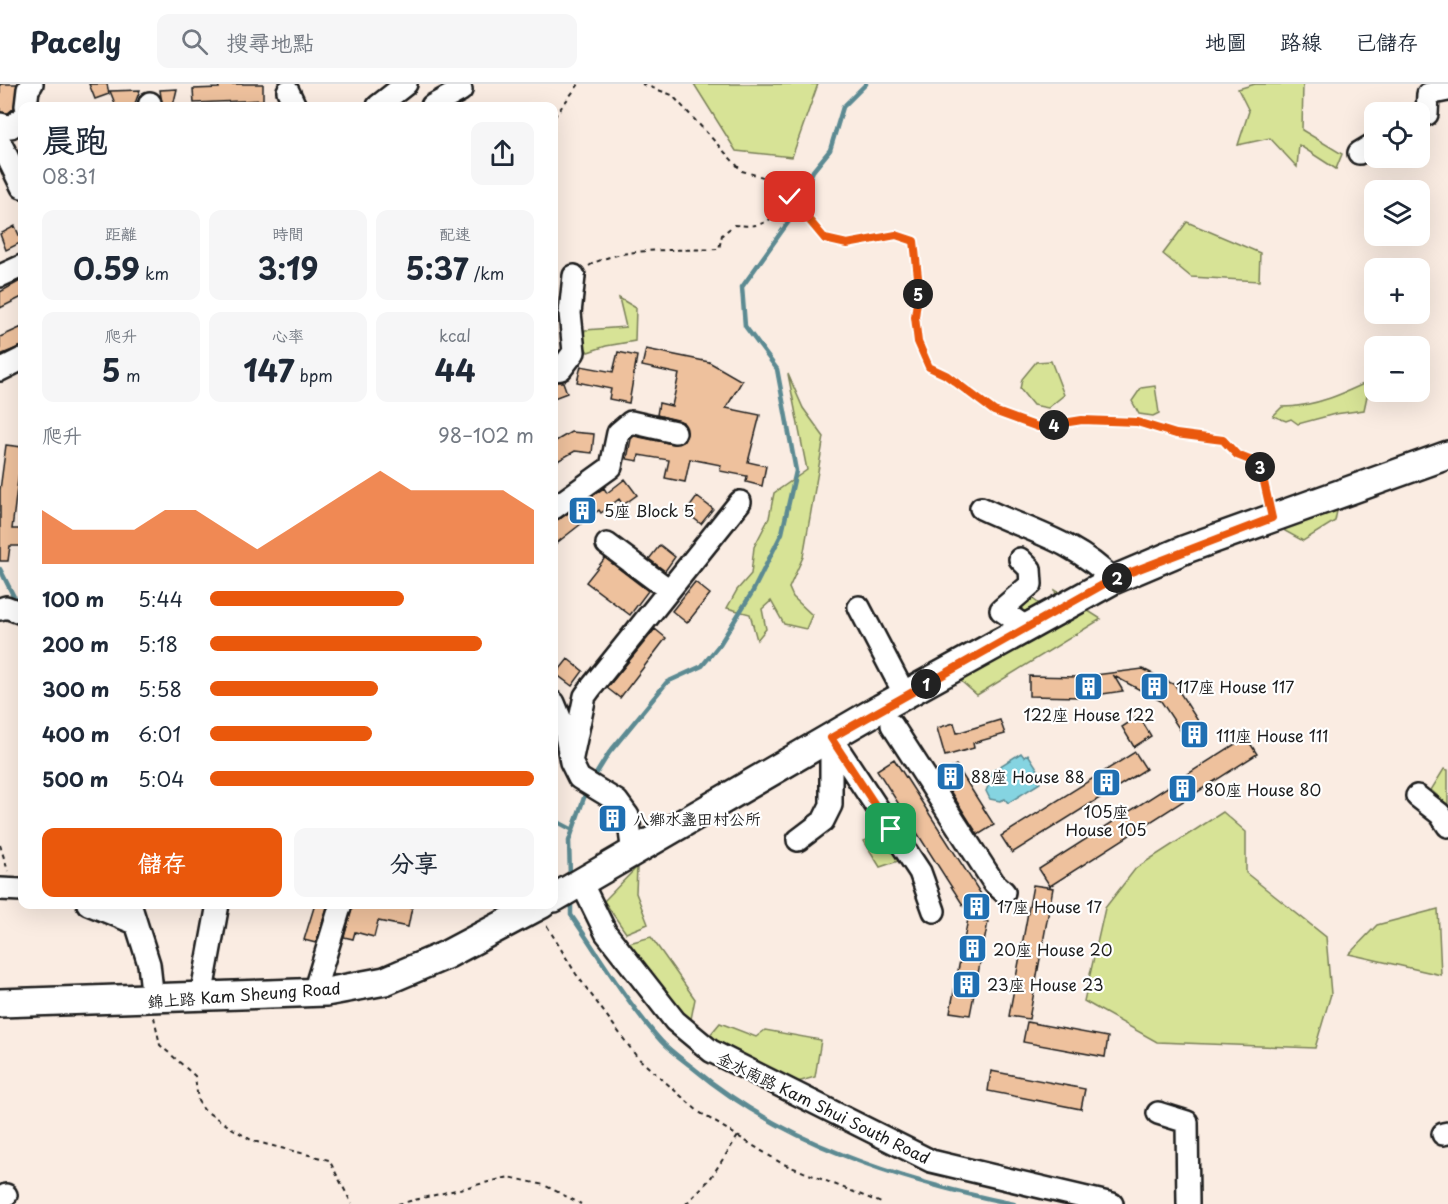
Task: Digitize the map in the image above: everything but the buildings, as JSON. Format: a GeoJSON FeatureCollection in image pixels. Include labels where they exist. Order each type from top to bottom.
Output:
{"type":"FeatureCollection","features":[{"type":"Feature","properties":{"kind":"main road","name":"錦上路 Kam Sheung Road"},"geometry":{"type":"LineString","coordinates":[[558,894],[633,854],[905,695],[1113,579],[1272,518],[1448,455]]}},
{"type":"Feature","properties":{"kind":"main road","name":"錦上路 Kam Sheung Road"},"geometry":{"type":"LineString","coordinates":[[0,1003],[153,1000],[314,992],[385,981],[446,955],[528,909]]}},
{"type":"Feature","properties":{"kind":"street"},"geometry":{"type":"LineString","coordinates":[[26,102],[27,89],[32,84]]}},
{"type":"Feature","properties":{"kind":"street"},"geometry":{"type":"LineString","coordinates":[[383,102],[406,84]]}},
{"type":"Feature","properties":{"kind":"street"},"geometry":{"type":"LineString","coordinates":[[439,102],[461,90]]}},
{"type":"Feature","properties":{"kind":"street"},"geometry":{"type":"LineString","coordinates":[[1427,102],[1428,94],[1448,90]]}},
{"type":"Feature","properties":{"kind":"street"},"geometry":{"type":"LineString","coordinates":[[0,124],[11,127],[18,121]]}},
{"type":"Feature","properties":{"kind":"street"},"geometry":{"type":"LineString","coordinates":[[0,142],[18,179]]}},
{"type":"Feature","properties":{"kind":"street"},"geometry":{"type":"LineString","coordinates":[[0,276],[18,268]]}},
{"type":"Feature","properties":{"kind":"street"},"geometry":{"type":"LineString","coordinates":[[558,369],[561,369],[574,352],[570,313],[574,276]]}},
{"type":"Feature","properties":{"kind":"street"},"geometry":{"type":"LineString","coordinates":[[0,370],[18,361]]}},
{"type":"Feature","properties":{"kind":"street"},"geometry":{"type":"LineString","coordinates":[[558,504],[611,467],[618,433],[631,422],[675,432]]}},
{"type":"Feature","properties":{"kind":"street"},"geometry":{"type":"LineString","coordinates":[[575,770],[585,696],[740,502]]}},
{"type":"Feature","properties":{"kind":"street"},"geometry":{"type":"LineString","coordinates":[[981,508],[1077,550],[1097,563],[1113,579]]}},
{"type":"Feature","properties":{"kind":"street"},"geometry":{"type":"LineString","coordinates":[[607,544],[669,590]]}},
{"type":"Feature","properties":{"kind":"street"},"geometry":{"type":"LineString","coordinates":[[1020,559],[1030,569],[1031,584],[1001,610],[1027,628]]}},
{"type":"Feature","properties":{"kind":"street"},"geometry":{"type":"LineString","coordinates":[[0,609],[6,607],[18,612]]}},
{"type":"Feature","properties":{"kind":"street"},"geometry":{"type":"LineString","coordinates":[[858,607],[905,695]]}},
{"type":"Feature","properties":{"kind":"street"},"geometry":{"type":"LineString","coordinates":[[558,712],[566,730],[575,770],[601,793],[617,801],[628,816],[633,854]]}},
{"type":"Feature","properties":{"kind":"street"},"geometry":{"type":"LineString","coordinates":[[892,725],[994,883],[1004,892]]}},
{"type":"Feature","properties":{"kind":"street"},"geometry":{"type":"LineString","coordinates":[[798,840],[823,821],[831,805],[831,738]]}},
{"type":"Feature","properties":{"kind":"street"},"geometry":{"type":"LineString","coordinates":[[831,738],[920,872],[934,911]]}},
{"type":"Feature","properties":{"kind":"street"},"geometry":{"type":"LineString","coordinates":[[1417,796],[1440,814],[1448,826]]}},
{"type":"Feature","properties":{"kind":"street","name":"金水南路 Kam Shui South Road"},"geometry":{"type":"LineString","coordinates":[[579,884],[606,933],[675,1021],[711,1052],[931,1161],[1112,1204]]}},
{"type":"Feature","properties":{"kind":"street"},"geometry":{"type":"LineString","coordinates":[[110,909],[132,914],[148,964],[153,1000]]}},
{"type":"Feature","properties":{"kind":"street"},"geometry":{"type":"LineString","coordinates":[[201,998],[217,909]]}},
{"type":"Feature","properties":{"kind":"street"},"geometry":{"type":"LineString","coordinates":[[314,992],[339,909]]}},
{"type":"Feature","properties":{"kind":"street"},"geometry":{"type":"LineString","coordinates":[[1158,1113],[1187,1122],[1188,1204]]}},
{"type":"Feature","properties":{"kind":"path"},"geometry":{"type":"LineString","coordinates":[[558,112],[579,84]]}},
{"type":"Feature","properties":{"kind":"path"},"geometry":{"type":"LineString","coordinates":[[642,84],[672,95],[742,171],[777,181],[825,239],[847,244],[896,235],[914,241],[919,286],[915,317],[918,342],[929,367],[946,375],[994,411],[1038,427],[1082,420],[1137,422],[1176,434],[1223,440],[1237,455],[1260,464],[1272,518]]}},
{"type":"Feature","properties":{"kind":"path"},"geometry":{"type":"LineString","coordinates":[[574,276],[597,261],[635,253],[719,249],[722,235],[734,225],[755,227],[772,220],[790,197]]}},
{"type":"Feature","properties":{"kind":"path"},"geometry":{"type":"LineString","coordinates":[[0,845],[5,854],[12,889]]}},
{"type":"Feature","properties":{"kind":"path"},"geometry":{"type":"LineString","coordinates":[[535,909],[576,974],[637,1057],[699,1112],[781,1163],[884,1204]]}},
{"type":"Feature","properties":{"kind":"path"},"geometry":{"type":"LineString","coordinates":[[153,1000],[155,1025],[160,1045],[195,1076],[198,1101],[204,1110],[253,1141],[329,1160],[352,1204]]}},
{"type":"Feature","properties":{"kind":"path"},"geometry":{"type":"LineString","coordinates":[[686,1204],[710,1179],[738,1136]]}},
{"type":"Feature","properties":{"kind":"path"},"geometry":{"type":"LineString","coordinates":[[398,1204],[509,1177],[544,1185],[581,1204]]}},
{"type":"Feature","properties":{"kind":"green space"},"geometry":{"type":"Polygon","coordinates":[[[694,84],[818,84],[792,157],[736,151],[694,84]]]}},
{"type":"Feature","properties":{"kind":"green space"},"geometry":{"type":"Polygon","coordinates":[[[1255,84],[1303,84],[1302,130],[1342,154],[1336,169],[1299,145],[1297,167],[1270,138],[1238,145],[1249,111],[1238,89],[1255,84]]]}},
{"type":"Feature","properties":{"kind":"green space"},"geometry":{"type":"Polygon","coordinates":[[[1187,222],[1260,253],[1259,281],[1191,277],[1163,254],[1187,222]]]}},
{"type":"Feature","properties":{"kind":"green space"},"geometry":{"type":"Polygon","coordinates":[[[619,298],[636,308],[635,341],[588,352],[582,343],[585,330],[626,327],[619,298]]]}},
{"type":"Feature","properties":{"kind":"green space"},"geometry":{"type":"Polygon","coordinates":[[[1051,361],[1064,395],[1048,408],[1033,405],[1020,389],[1022,379],[1036,362],[1051,361]]]}},
{"type":"Feature","properties":{"kind":"green space"},"geometry":{"type":"Polygon","coordinates":[[[788,374],[803,408],[824,437],[803,557],[789,588],[793,597],[812,615],[806,629],[784,624],[771,601],[762,609],[766,629],[757,640],[750,614],[727,608],[737,590],[751,574],[754,547],[769,518],[774,493],[807,470],[788,374]]]}},
{"type":"Feature","properties":{"kind":"green space"},"geometry":{"type":"Polygon","coordinates":[[[1364,384],[1364,410],[1335,414],[1298,424],[1291,419],[1286,421],[1273,416],[1282,407],[1306,405],[1341,394],[1364,384]]]}},
{"type":"Feature","properties":{"kind":"green space"},"geometry":{"type":"Polygon","coordinates":[[[1155,386],[1159,413],[1153,416],[1139,414],[1132,401],[1141,388],[1155,386]]]}},
{"type":"Feature","properties":{"kind":"green space"},"geometry":{"type":"Polygon","coordinates":[[[1278,505],[1337,511],[1335,521],[1303,541],[1285,531],[1278,505]]]}},
{"type":"Feature","properties":{"kind":"green space"},"geometry":{"type":"Polygon","coordinates":[[[1055,590],[1101,619],[977,695],[955,676],[1011,648],[990,630],[1006,623],[1025,593],[1059,619],[1055,590]]]}},
{"type":"Feature","properties":{"kind":"green space"},"geometry":{"type":"Polygon","coordinates":[[[1444,769],[1448,770],[1448,805],[1431,790],[1444,769]]]}},
{"type":"Feature","properties":{"kind":"green space"},"geometry":{"type":"Polygon","coordinates":[[[1223,812],[1246,832],[1246,873],[1326,937],[1331,994],[1315,1048],[1157,1042],[1084,1001],[1105,908],[1136,868],[1223,812]]]}},
{"type":"Feature","properties":{"kind":"green space"},"geometry":{"type":"Polygon","coordinates":[[[891,829],[901,860],[880,867],[864,841],[891,829]]]}},
{"type":"Feature","properties":{"kind":"green space"},"geometry":{"type":"Polygon","coordinates":[[[637,867],[636,893],[648,924],[626,933],[604,901],[637,867]]]}},
{"type":"Feature","properties":{"kind":"green space"},"geometry":{"type":"Polygon","coordinates":[[[1438,909],[1441,975],[1349,954],[1377,925],[1438,909]]]}},
{"type":"Feature","properties":{"kind":"green space"},"geometry":{"type":"Polygon","coordinates":[[[651,937],[695,999],[691,1019],[679,1012],[629,943],[651,937]]]}},
{"type":"Feature","properties":{"kind":"green space"},"geometry":{"type":"Polygon","coordinates":[[[720,1023],[756,1037],[765,1030],[821,1040],[815,1077],[770,1090],[719,1065],[710,1035],[720,1023]]]}},
{"type":"Feature","properties":{"kind":"water"},"geometry":{"type":"Polygon","coordinates":[[[1021,753],[1024,757],[1028,754],[1042,776],[1037,779],[1040,783],[1008,803],[1005,799],[1000,801],[990,799],[986,791],[989,784],[987,779],[991,776],[989,773],[1021,753]]]}},
{"type":"Feature","properties":{"kind":"waterway"},"geometry":{"type":"LineString","coordinates":[[593,779],[609,753],[667,682],[702,666],[720,644],[753,591],[782,533],[796,471],[777,369],[745,326],[742,287],[792,217],[813,171],[830,150],[843,107],[866,84]]}},
{"type":"Feature","properties":{"kind":"waterway"},"geometry":{"type":"LineString","coordinates":[[0,569],[14,597],[18,599]]}},
{"type":"Feature","properties":{"kind":"waterway"},"geometry":{"type":"LineString","coordinates":[[570,876],[569,841],[587,789]]}},
{"type":"Feature","properties":{"kind":"waterway"},"geometry":{"type":"LineString","coordinates":[[558,822],[573,830]]}},
{"type":"Feature","properties":{"kind":"waterway"},"geometry":{"type":"LineString","coordinates":[[571,900],[571,915],[625,996],[661,1041],[727,1094],[803,1138],[844,1155],[928,1184],[1014,1204]]}},
{"type":"Feature","properties":{"kind":"place","name":"5座 Block 5"},"geometry":{"type":"Point","coordinates":[583,510]}},
{"type":"Feature","properties":{"kind":"place","name":"122座 House 122"},"geometry":{"type":"Point","coordinates":[1089,686]}},
{"type":"Feature","properties":{"kind":"place","name":"117座 House 117"},"geometry":{"type":"Point","coordinates":[1155,686]}},
{"type":"Feature","properties":{"kind":"place","name":"111座 House 111"},"geometry":{"type":"Point","coordinates":[1195,735]}},
{"type":"Feature","properties":{"kind":"place","name":"88座 House 88"},"geometry":{"type":"Point","coordinates":[950,776]}},
{"type":"Feature","properties":{"kind":"place","name":"105座 House 105"},"geometry":{"type":"Point","coordinates":[1106,783]}},
{"type":"Feature","properties":{"kind":"place","name":"80座 House 80"},"geometry":{"type":"Point","coordinates":[1183,789]}},
{"type":"Feature","properties":{"kind":"place","name":"八鄉水盞田村公所"},"geometry":{"type":"Point","coordinates":[612,818]}},
{"type":"Feature","properties":{"kind":"place","name":"17座 House 17"},"geometry":{"type":"Point","coordinates":[976,906]}},
{"type":"Feature","properties":{"kind":"place","name":"20座 House 20"},"geometry":{"type":"Point","coordinates":[972,949]}},
{"type":"Feature","properties":{"kind":"place","name":"23座 House 23"},"geometry":{"type":"Point","coordinates":[966,984]}},
{"type":"Feature","properties":{"kind":"route"},"geometry":{"type":"LineString","coordinates":[[790,197],[825,239],[847,244],[896,235],[914,241],[919,286],[915,317],[918,342],[929,367],[946,375],[994,411],[1038,427],[1082,420],[1137,422],[1176,434],[1223,440],[1237,455],[1260,464],[1272,518],[1186,549],[1113,579],[831,738],[891,829]]}}]}
